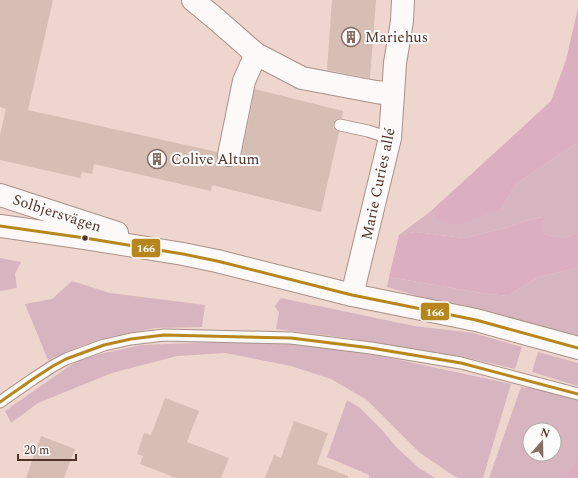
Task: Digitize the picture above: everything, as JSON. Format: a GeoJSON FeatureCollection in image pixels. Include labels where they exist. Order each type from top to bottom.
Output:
{"type":"FeatureCollection","features":[{"type":"Feature","properties":{"kind":"main road"},"geometry":{"type":"LineString","coordinates":[[193,0],[256,54],[302,78],[393,94]]}},
{"type":"Feature","properties":{"kind":"main road","name":"Marie Curies allé"},"geometry":{"type":"LineString","coordinates":[[352,295],[390,138],[395,63],[402,21],[403,0]]}},
{"type":"Feature","properties":{"kind":"main road"},"geometry":{"type":"LineString","coordinates":[[229,155],[244,82],[256,54]]}},
{"type":"Feature","properties":{"kind":"main road","name":"Solbjersvägen"},"geometry":{"type":"LineString","coordinates":[[0,195],[183,254]]}},
{"type":"Feature","properties":{"kind":"main road","name":"Solbjersvägen"},"geometry":{"type":"LineString","coordinates":[[0,226],[85,238],[217,261],[352,295],[476,320],[578,348]]}},
{"type":"Feature","properties":{"kind":"lane"},"geometry":{"type":"LineString","coordinates":[[340,125],[368,131],[390,138]]}},
{"type":"Feature","properties":{"kind":"lane"},"geometry":{"type":"LineString","coordinates":[[0,402],[33,379],[66,359],[104,345],[131,339],[164,335],[291,338],[371,348],[461,363],[578,394]]}},
{"type":"Feature","properties":{"kind":"shaded area"},"geometry":{"type":"Polygon","coordinates":[[[578,8],[578,142],[516,184],[501,209],[457,225],[441,221],[434,216],[431,211],[551,101],[566,60],[578,8]]]}},
{"type":"Feature","properties":{"kind":"shaded area"},"geometry":{"type":"Polygon","coordinates":[[[578,142],[578,232],[565,238],[543,234],[542,217],[506,228],[464,238],[415,232],[399,235],[431,211],[434,216],[501,209],[516,184],[578,142]]]}},
{"type":"Feature","properties":{"kind":"shaded area"},"geometry":{"type":"Polygon","coordinates":[[[543,217],[543,234],[565,238],[578,232],[578,268],[538,277],[508,296],[481,293],[389,277],[399,235],[415,232],[464,238],[543,217]]]}},
{"type":"Feature","properties":{"kind":"shaded area"},"geometry":{"type":"Polygon","coordinates":[[[0,258],[21,262],[15,274],[17,288],[0,291],[0,258]]]}},
{"type":"Feature","properties":{"kind":"shaded area"},"geometry":{"type":"Polygon","coordinates":[[[578,268],[578,341],[471,312],[387,287],[389,277],[481,293],[508,296],[538,277],[578,268]]]}},
{"type":"Feature","properties":{"kind":"shaded area"},"geometry":{"type":"Polygon","coordinates":[[[72,281],[110,293],[205,305],[202,327],[155,328],[109,337],[79,347],[48,360],[25,304],[52,299],[72,281]]]}},
{"type":"Feature","properties":{"kind":"shaded area"},"geometry":{"type":"Polygon","coordinates":[[[281,298],[414,326],[473,333],[522,347],[515,369],[464,357],[347,338],[276,329],[279,313],[275,306],[281,298]]]}},
{"type":"Feature","properties":{"kind":"shaded area"},"geometry":{"type":"Polygon","coordinates":[[[216,342],[298,344],[376,355],[511,384],[483,478],[459,478],[454,476],[420,453],[367,400],[331,379],[291,366],[225,353],[177,356],[112,373],[38,403],[11,423],[5,411],[81,358],[142,345],[216,342]]]}},
{"type":"Feature","properties":{"kind":"shaded area"},"geometry":{"type":"Polygon","coordinates":[[[538,352],[578,363],[578,386],[532,372],[538,352]]]}},
{"type":"Feature","properties":{"kind":"shaded area"},"geometry":{"type":"Polygon","coordinates":[[[521,387],[578,394],[578,478],[489,478],[521,387]]]}},
{"type":"Feature","properties":{"kind":"shaded area"},"geometry":{"type":"Polygon","coordinates":[[[347,400],[360,408],[382,430],[397,448],[419,468],[435,478],[369,478],[369,475],[327,457],[347,400]]]}},
{"type":"Feature","properties":{"kind":"shaded area"},"geometry":{"type":"Polygon","coordinates":[[[578,457],[578,478],[566,478],[577,458],[578,457]]]}},
{"type":"Feature","properties":{"kind":"building"},"geometry":{"type":"Polygon","coordinates":[[[0,0],[53,0],[28,110],[217,152],[217,159],[220,164],[227,167],[233,167],[239,163],[241,158],[255,89],[343,111],[342,118],[335,120],[333,124],[335,130],[339,132],[321,212],[212,185],[211,191],[94,164],[92,174],[82,172],[80,178],[0,160],[0,135],[6,109],[0,107],[0,0]]]}},
{"type":"Feature","properties":{"kind":"building","name":"Mariehus"},"geometry":{"type":"Polygon","coordinates":[[[332,0],[376,0],[370,78],[327,70],[332,0]]]}},
{"type":"Feature","properties":{"kind":"building"},"geometry":{"type":"Polygon","coordinates":[[[165,398],[199,411],[187,442],[229,458],[221,478],[176,478],[140,464],[143,456],[137,454],[144,433],[151,435],[165,398]]]}},
{"type":"Feature","properties":{"kind":"building"},"geometry":{"type":"Polygon","coordinates":[[[294,421],[328,433],[317,464],[348,476],[348,478],[265,478],[274,455],[281,458],[294,421]]]}},
{"type":"Feature","properties":{"kind":"building"},"geometry":{"type":"Polygon","coordinates":[[[41,436],[75,449],[64,478],[26,478],[41,436]]]}},
{"type":"Feature","properties":{"kind":"transit line","name":"166"},"geometry":{"type":"LineString","coordinates":[[0,226],[85,238],[217,261],[352,295],[476,320],[578,348]]}},
{"type":"Feature","properties":{"kind":"transit line","name":"166"},"geometry":{"type":"LineString","coordinates":[[0,402],[33,379],[66,359],[104,345],[131,339],[164,335],[291,338],[371,348],[461,363],[578,394]]}},
{"type":"Feature","properties":{"kind":"place","name":"Mariehus"},"geometry":{"type":"Point","coordinates":[351,37]}},
{"type":"Feature","properties":{"kind":"place","name":"Colive Altum"},"geometry":{"type":"Point","coordinates":[157,159]}}]}
